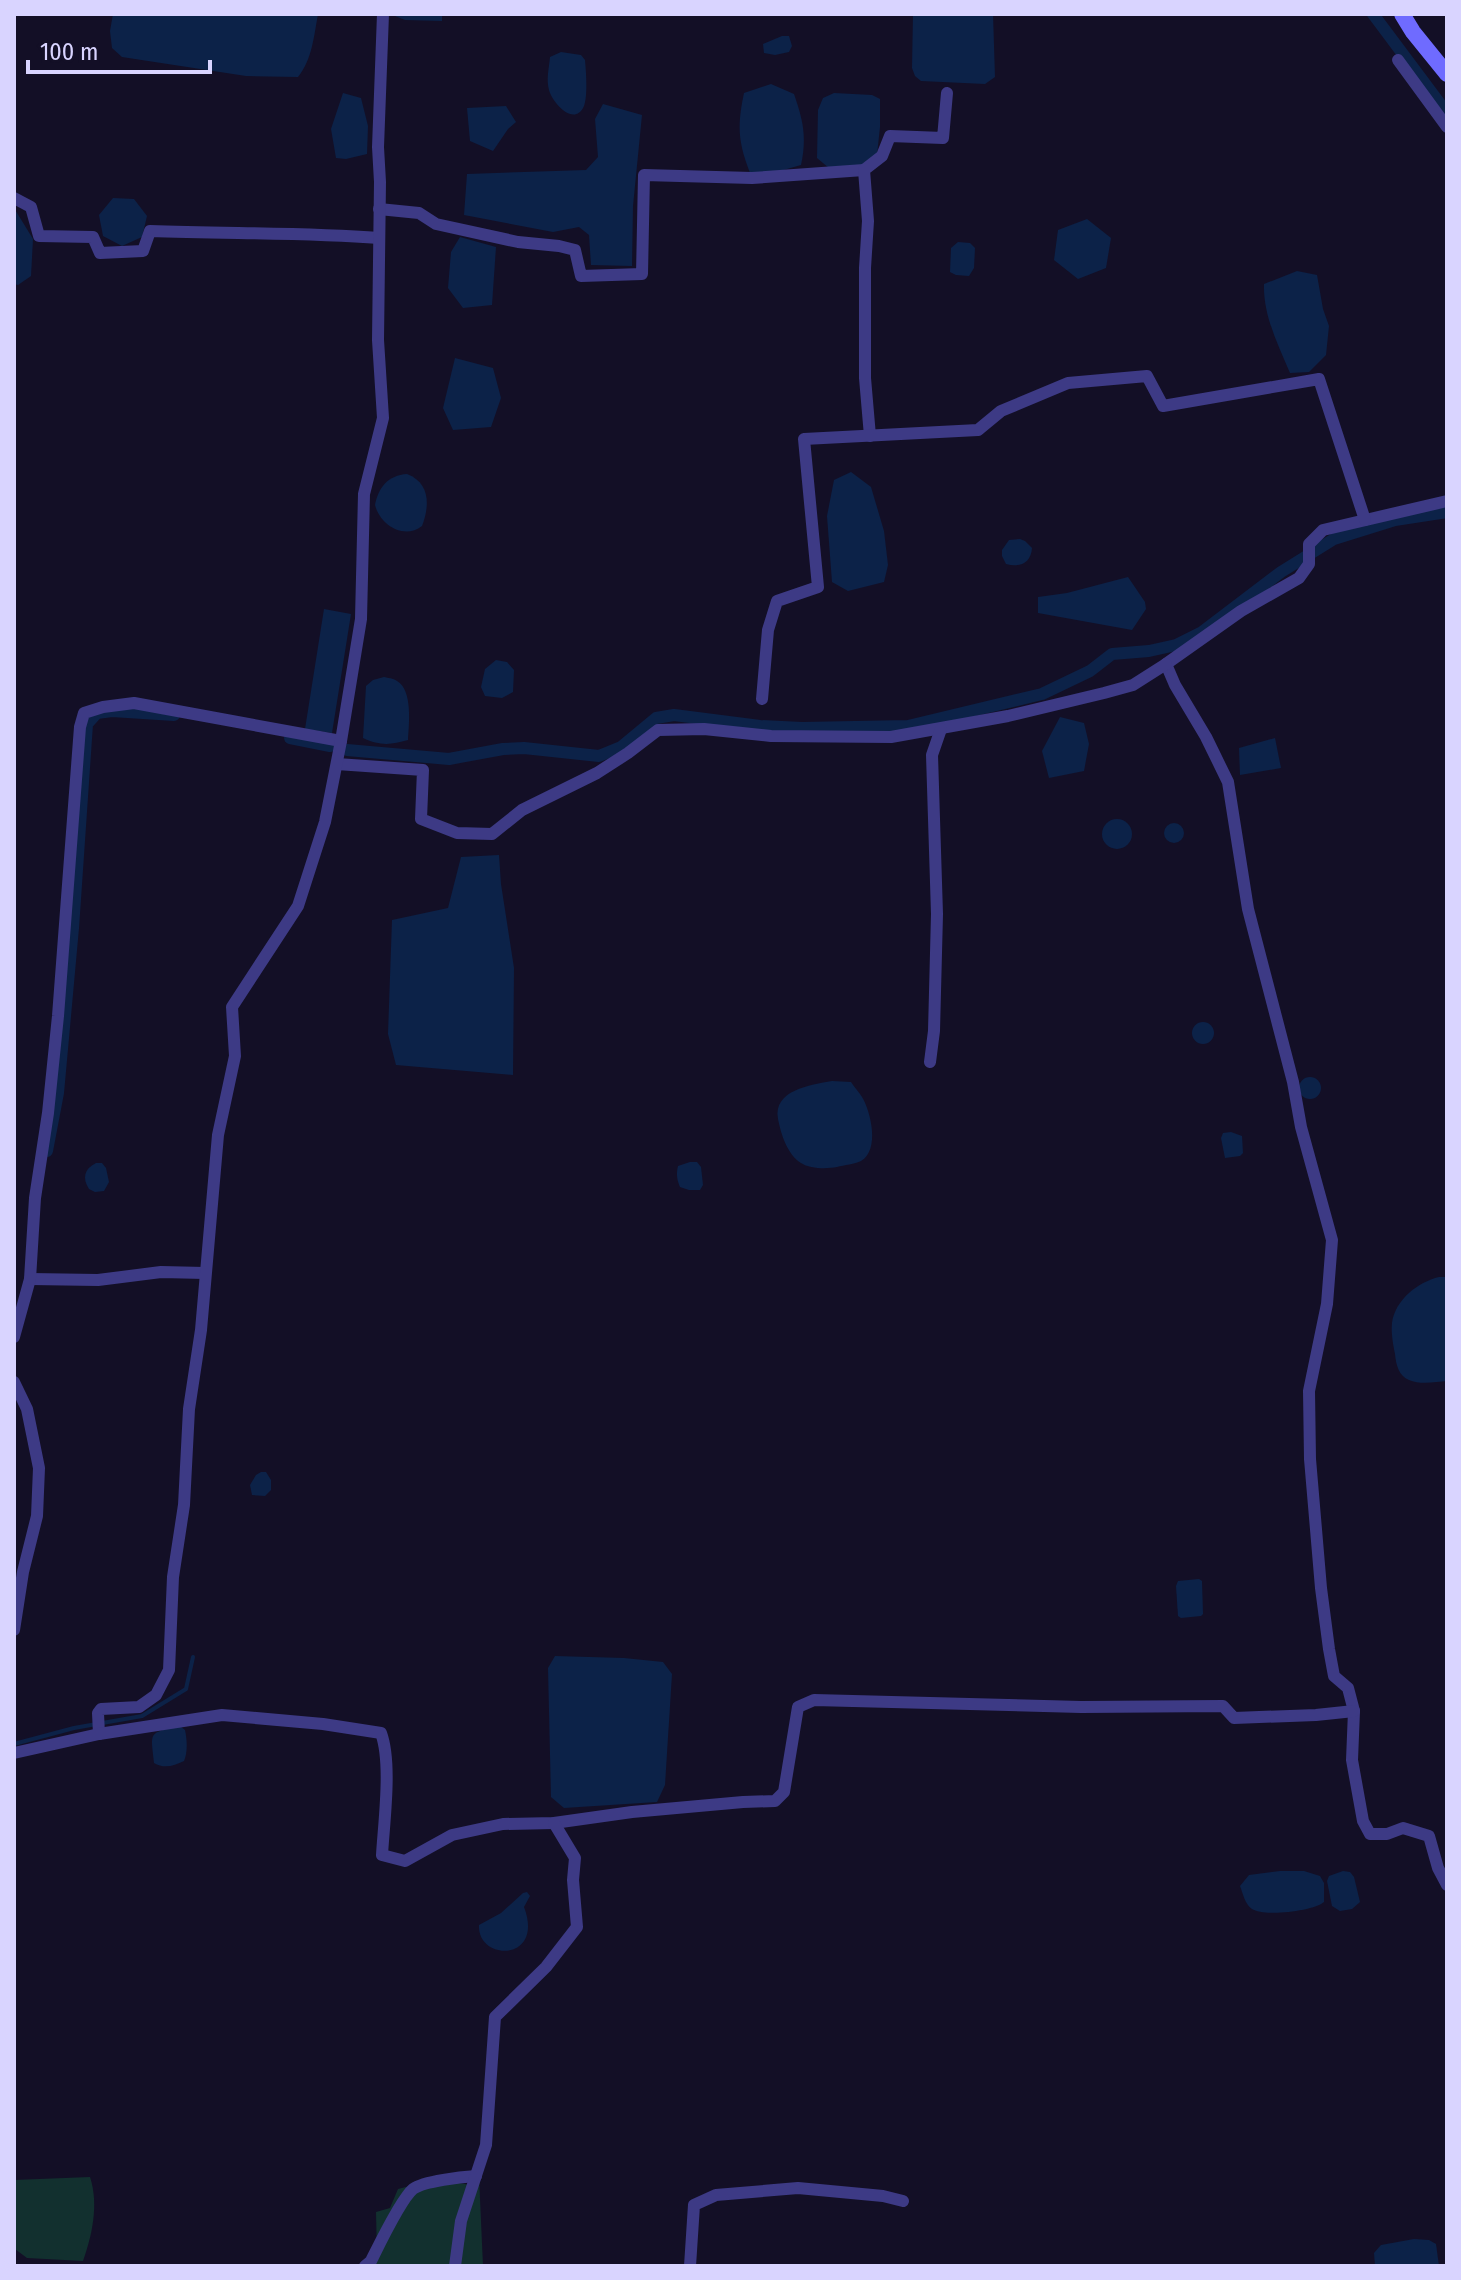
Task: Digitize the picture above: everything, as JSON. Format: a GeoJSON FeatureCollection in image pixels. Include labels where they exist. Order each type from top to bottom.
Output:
{"type":"FeatureCollection","features":[{"type":"Feature","properties":{"kind":"street"},"geometry":{"type":"LineString","coordinates":[[99,1734],[98,1713],[101,1709],[139,1707],[156,1695],[169,1670],[173,1577],[184,1505],[189,1409],[201,1330],[218,1135],[235,1056],[232,1007],[298,906],[325,822],[341,741],[361,619],[364,494],[383,418],[378,340],[379,100],[383,14]]}},
{"type":"Feature","properties":{"kind":"street"},"geometry":{"type":"LineString","coordinates":[[1402,14],[1447,74]]}},
{"type":"Feature","properties":{"kind":"street"},"geometry":{"type":"LineString","coordinates":[[1398,60],[1447,127]]}},
{"type":"Feature","properties":{"kind":"street"},"geometry":{"type":"LineString","coordinates":[[379,209],[419,213],[436,224],[518,242],[575,250],[581,276],[642,274],[644,175],[752,178],[864,170],[882,156],[890,136],[943,138],[947,93]]}},
{"type":"Feature","properties":{"kind":"street"},"geometry":{"type":"LineString","coordinates":[[864,170],[868,221],[865,378],[870,436]]}},
{"type":"Feature","properties":{"kind":"street"},"geometry":{"type":"LineString","coordinates":[[14,198],[31,207],[39,236],[93,237],[100,253],[143,251],[150,231],[244,234],[314,232],[379,238]]}},
{"type":"Feature","properties":{"kind":"street"},"geometry":{"type":"LineString","coordinates":[[762,699],[768,630],[777,601],[818,587],[804,439],[978,430],[1001,411],[1068,383],[1147,376],[1163,406],[1319,379],[1365,520]]}},
{"type":"Feature","properties":{"kind":"street"},"geometry":{"type":"LineString","coordinates":[[337,764],[423,770],[421,819],[457,833],[492,834],[522,810],[597,773],[658,730],[704,729],[771,736],[891,737],[1008,716],[1133,685],[1241,611],[1299,578],[1309,564],[1309,544],[1323,530],[1447,501]]}},
{"type":"Feature","properties":{"kind":"street"},"geometry":{"type":"LineString","coordinates":[[1166,664],[1228,782],[1248,909],[1332,1240],[1327,1304],[1309,1391],[1310,1459],[1329,1649],[1334,1676],[1348,1688],[1354,1711],[1352,1760],[1363,1821],[1370,1834],[1387,1834],[1403,1828],[1429,1836],[1438,1868],[1447,1885]]}},
{"type":"Feature","properties":{"kind":"street"},"geometry":{"type":"LineString","coordinates":[[14,1337],[30,1279],[35,1198],[58,1016],[80,727],[84,713],[134,703],[341,741]]}},
{"type":"Feature","properties":{"kind":"street"},"geometry":{"type":"LineString","coordinates":[[930,1062],[934,1031],[937,914],[932,755],[941,729]]}},
{"type":"Feature","properties":{"kind":"street"},"geometry":{"type":"LineString","coordinates":[[30,1279],[98,1280],[161,1272],[205,1273]]}},
{"type":"Feature","properties":{"kind":"street"},"geometry":{"type":"LineString","coordinates":[[14,1382],[27,1409],[39,1468],[37,1516],[23,1572],[14,1630]]}},
{"type":"Feature","properties":{"kind":"street"},"geometry":{"type":"LineString","coordinates":[[14,1753],[99,1734],[222,1715],[323,1724],[381,1733],[387,1762],[382,1855],[405,1861],[452,1835],[503,1824],[554,1823],[632,1812],[775,1801],[784,1792],[798,1707],[814,1700],[1081,1707],[1223,1706],[1234,1718],[1354,1711]]}},
{"type":"Feature","properties":{"kind":"street"},"geometry":{"type":"LineString","coordinates":[[455,2266],[461,2221],[486,2145],[495,2017],[546,1967],[577,1927],[573,1880],[575,1858],[554,1823]]}},
{"type":"Feature","properties":{"kind":"street"},"geometry":{"type":"LineString","coordinates":[[365,2266],[414,2189],[450,2178],[476,2176]]}},
{"type":"Feature","properties":{"kind":"street"},"geometry":{"type":"LineString","coordinates":[[690,2266],[694,2205],[716,2195],[798,2188],[883,2196],[903,2201]]}},
{"type":"Feature","properties":{"kind":"green space"},"geometry":{"type":"Polygon","coordinates":[[[479,2176],[483,2266],[360,2266],[377,2257],[376,2212],[390,2208],[398,2189],[437,2179],[470,2185],[479,2176]]]}},
{"type":"Feature","properties":{"kind":"green space"},"geometry":{"type":"Polygon","coordinates":[[[90,2177],[94,2198],[93,2220],[83,2261],[27,2258],[15,2249],[14,2180],[90,2177]]]}},
{"type":"Feature","properties":{"kind":"water"},"geometry":{"type":"Polygon","coordinates":[[[113,14],[318,14],[309,55],[298,77],[246,76],[122,57],[112,48],[110,31],[113,14]]]}},
{"type":"Feature","properties":{"kind":"water"},"geometry":{"type":"Polygon","coordinates":[[[390,14],[442,14],[442,21],[405,20],[390,14]]]}},
{"type":"Feature","properties":{"kind":"water"},"geometry":{"type":"Polygon","coordinates":[[[913,14],[993,14],[995,77],[985,84],[921,81],[912,68],[913,14]]]}},
{"type":"Feature","properties":{"kind":"water"},"geometry":{"type":"Polygon","coordinates":[[[789,36],[792,46],[789,52],[775,55],[764,53],[763,44],[789,36]]]}},
{"type":"Feature","properties":{"kind":"water"},"geometry":{"type":"Polygon","coordinates":[[[561,52],[581,55],[585,60],[585,102],[580,112],[575,114],[564,111],[549,90],[550,57],[561,52]]]}},
{"type":"Feature","properties":{"kind":"water"},"geometry":{"type":"Polygon","coordinates":[[[771,84],[794,94],[803,129],[801,165],[773,173],[750,173],[740,134],[744,93],[771,84]]]}},
{"type":"Feature","properties":{"kind":"water"},"geometry":{"type":"Polygon","coordinates":[[[343,93],[361,98],[368,126],[367,154],[346,159],[336,158],[331,129],[343,93]]]}},
{"type":"Feature","properties":{"kind":"water"},"geometry":{"type":"Polygon","coordinates":[[[834,93],[872,95],[880,99],[877,155],[866,166],[829,168],[817,158],[818,110],[823,98],[834,93]]]}},
{"type":"Feature","properties":{"kind":"water"},"geometry":{"type":"Polygon","coordinates":[[[603,104],[642,115],[633,206],[632,266],[591,265],[589,235],[579,227],[553,232],[464,215],[467,174],[586,170],[598,157],[595,119],[603,104]]]}},
{"type":"Feature","properties":{"kind":"water"},"geometry":{"type":"Polygon","coordinates":[[[506,106],[516,122],[493,151],[470,141],[467,108],[506,106]]]}},
{"type":"Feature","properties":{"kind":"water"},"geometry":{"type":"Polygon","coordinates":[[[113,198],[134,199],[147,216],[142,237],[122,246],[103,236],[99,215],[113,198]]]}},
{"type":"Feature","properties":{"kind":"water"},"geometry":{"type":"Polygon","coordinates":[[[14,208],[33,239],[31,276],[18,285],[14,284],[14,208]]]}},
{"type":"Feature","properties":{"kind":"water"},"geometry":{"type":"Polygon","coordinates":[[[1087,219],[1111,238],[1106,268],[1078,279],[1054,260],[1058,230],[1087,219]]]}},
{"type":"Feature","properties":{"kind":"water"},"geometry":{"type":"Polygon","coordinates":[[[460,237],[496,247],[492,305],[463,308],[448,288],[451,252],[460,237]]]}},
{"type":"Feature","properties":{"kind":"water"},"geometry":{"type":"Polygon","coordinates":[[[958,242],[970,243],[975,248],[974,268],[969,276],[950,272],[951,248],[958,242]]]}},
{"type":"Feature","properties":{"kind":"water"},"geometry":{"type":"Polygon","coordinates":[[[1297,271],[1317,275],[1329,326],[1326,355],[1309,372],[1290,373],[1269,318],[1264,284],[1297,271]]]}},
{"type":"Feature","properties":{"kind":"water"},"geometry":{"type":"Polygon","coordinates":[[[455,358],[493,368],[501,398],[491,427],[453,430],[443,408],[455,358]]]}},
{"type":"Feature","properties":{"kind":"water"},"geometry":{"type":"Polygon","coordinates":[[[851,472],[871,487],[884,531],[888,565],[884,582],[848,591],[832,582],[827,516],[834,480],[851,472]]]}},
{"type":"Feature","properties":{"kind":"water"},"geometry":{"type":"Polygon","coordinates":[[[407,474],[420,483],[427,503],[422,526],[401,531],[382,519],[375,505],[385,484],[394,477],[407,474]]]}},
{"type":"Feature","properties":{"kind":"water"},"geometry":{"type":"Polygon","coordinates":[[[1020,539],[1032,548],[1027,561],[1020,565],[1006,564],[1002,550],[1009,540],[1020,539]]]}},
{"type":"Feature","properties":{"kind":"water"},"geometry":{"type":"Polygon","coordinates":[[[1128,577],[1145,602],[1146,609],[1132,630],[1038,613],[1038,597],[1128,577]]]}},
{"type":"Feature","properties":{"kind":"water"},"geometry":{"type":"Polygon","coordinates":[[[324,609],[351,614],[332,733],[305,729],[324,609]]]}},
{"type":"Feature","properties":{"kind":"water"},"geometry":{"type":"Polygon","coordinates":[[[496,660],[507,662],[514,670],[513,692],[502,698],[485,696],[481,687],[485,669],[496,660]]]}},
{"type":"Feature","properties":{"kind":"water"},"geometry":{"type":"Polygon","coordinates":[[[384,677],[397,681],[406,692],[408,740],[386,744],[363,738],[366,686],[384,677]]]}},
{"type":"Feature","properties":{"kind":"water"},"geometry":{"type":"Polygon","coordinates":[[[1060,717],[1084,723],[1089,744],[1084,771],[1049,778],[1042,751],[1060,717]]]}},
{"type":"Feature","properties":{"kind":"water"},"geometry":{"type":"Polygon","coordinates":[[[1275,738],[1281,768],[1240,775],[1239,748],[1275,738]]]}},
{"type":"Feature","properties":{"kind":"water"},"geometry":{"type":"Polygon","coordinates":[[[1117,819],[1123,820],[1131,828],[1131,840],[1123,848],[1117,849],[1111,848],[1103,840],[1102,834],[1103,828],[1111,820],[1117,819]]]}},
{"type":"Feature","properties":{"kind":"water"},"geometry":{"type":"Polygon","coordinates":[[[1170,823],[1178,823],[1184,833],[1178,843],[1170,843],[1164,837],[1164,829],[1170,823]]]}},
{"type":"Feature","properties":{"kind":"water"},"geometry":{"type":"Polygon","coordinates":[[[499,855],[514,968],[513,1075],[396,1065],[388,1034],[392,920],[448,908],[461,857],[499,855]]]}},
{"type":"Feature","properties":{"kind":"water"},"geometry":{"type":"Polygon","coordinates":[[[1203,1022],[1211,1025],[1214,1033],[1211,1041],[1203,1044],[1195,1041],[1192,1033],[1195,1025],[1203,1022]]]}},
{"type":"Feature","properties":{"kind":"water"},"geometry":{"type":"Polygon","coordinates":[[[1310,1077],[1318,1080],[1321,1088],[1318,1096],[1310,1099],[1302,1096],[1299,1088],[1302,1080],[1310,1077]]]}},
{"type":"Feature","properties":{"kind":"water"},"geometry":{"type":"Polygon","coordinates":[[[832,1081],[851,1082],[862,1097],[871,1121],[870,1148],[867,1156],[856,1163],[828,1168],[809,1166],[796,1159],[788,1149],[779,1125],[778,1109],[787,1095],[832,1081]]]}},
{"type":"Feature","properties":{"kind":"water"},"geometry":{"type":"Polygon","coordinates":[[[1223,1133],[1242,1136],[1243,1153],[1225,1158],[1221,1138],[1223,1133]]]}},
{"type":"Feature","properties":{"kind":"water"},"geometry":{"type":"Polygon","coordinates":[[[697,1162],[701,1167],[703,1185],[700,1190],[680,1187],[678,1166],[697,1162]]]}},
{"type":"Feature","properties":{"kind":"water"},"geometry":{"type":"Polygon","coordinates":[[[96,1163],[102,1163],[106,1168],[109,1182],[104,1191],[89,1189],[85,1181],[85,1174],[96,1163]]]}},
{"type":"Feature","properties":{"kind":"water"},"geometry":{"type":"Polygon","coordinates":[[[1439,1277],[1447,1277],[1447,1381],[1413,1382],[1403,1376],[1397,1366],[1392,1323],[1398,1307],[1409,1293],[1439,1277]]]}},
{"type":"Feature","properties":{"kind":"water"},"geometry":{"type":"Polygon","coordinates":[[[261,1472],[266,1472],[271,1480],[271,1490],[265,1496],[252,1495],[250,1485],[261,1472]]]}},
{"type":"Feature","properties":{"kind":"water"},"geometry":{"type":"Polygon","coordinates":[[[1178,1581],[1202,1581],[1203,1614],[1181,1618],[1178,1616],[1178,1581]]]}},
{"type":"Feature","properties":{"kind":"water"},"geometry":{"type":"Polygon","coordinates":[[[555,1656],[663,1662],[672,1674],[665,1785],[657,1802],[564,1808],[551,1797],[548,1668],[555,1656]]]}},
{"type":"Feature","properties":{"kind":"water"},"geometry":{"type":"Polygon","coordinates":[[[180,1726],[185,1730],[186,1737],[184,1761],[169,1766],[154,1763],[152,1740],[156,1733],[180,1726]]]}},
{"type":"Feature","properties":{"kind":"water"},"geometry":{"type":"Polygon","coordinates":[[[1304,1871],[1320,1876],[1324,1883],[1324,1902],[1289,1912],[1267,1913],[1252,1909],[1240,1886],[1249,1875],[1304,1871]]]}},
{"type":"Feature","properties":{"kind":"water"},"geometry":{"type":"Polygon","coordinates":[[[1350,1872],[1354,1877],[1360,1902],[1352,1909],[1340,1911],[1332,1906],[1327,1881],[1329,1876],[1350,1872]]]}},
{"type":"Feature","properties":{"kind":"water"},"geometry":{"type":"Polygon","coordinates":[[[527,1892],[530,1896],[524,1907],[528,1925],[526,1938],[518,1947],[509,1950],[488,1946],[481,1937],[479,1925],[501,1913],[527,1892]]]}},
{"type":"Feature","properties":{"kind":"water"},"geometry":{"type":"Polygon","coordinates":[[[1414,2239],[1436,2244],[1439,2266],[1375,2266],[1374,2253],[1381,2245],[1414,2239]]]}},
{"type":"Feature","properties":{"kind":"waterway"},"geometry":{"type":"LineString","coordinates":[[1373,14],[1447,113]]}},
{"type":"Feature","properties":{"kind":"waterway"},"geometry":{"type":"LineString","coordinates":[[347,750],[449,759],[524,748],[599,756],[621,747],[656,718],[674,715],[802,728],[908,726],[1042,694],[1090,671],[1112,654],[1176,645],[1202,632],[1281,572],[1334,539],[1395,520],[1447,512]]}},
{"type":"Feature","properties":{"kind":"waterway"},"geometry":{"type":"LineString","coordinates":[[47,1151],[58,1093],[87,724],[97,713],[112,711],[174,715]]}},
{"type":"Feature","properties":{"kind":"waterway"},"geometry":{"type":"LineString","coordinates":[[290,738],[330,746]]}},
{"type":"Feature","properties":{"kind":"waterway"},"geometry":{"type":"LineString","coordinates":[[14,1744],[74,1728],[142,1716],[186,1689],[193,1657]]}}]}
